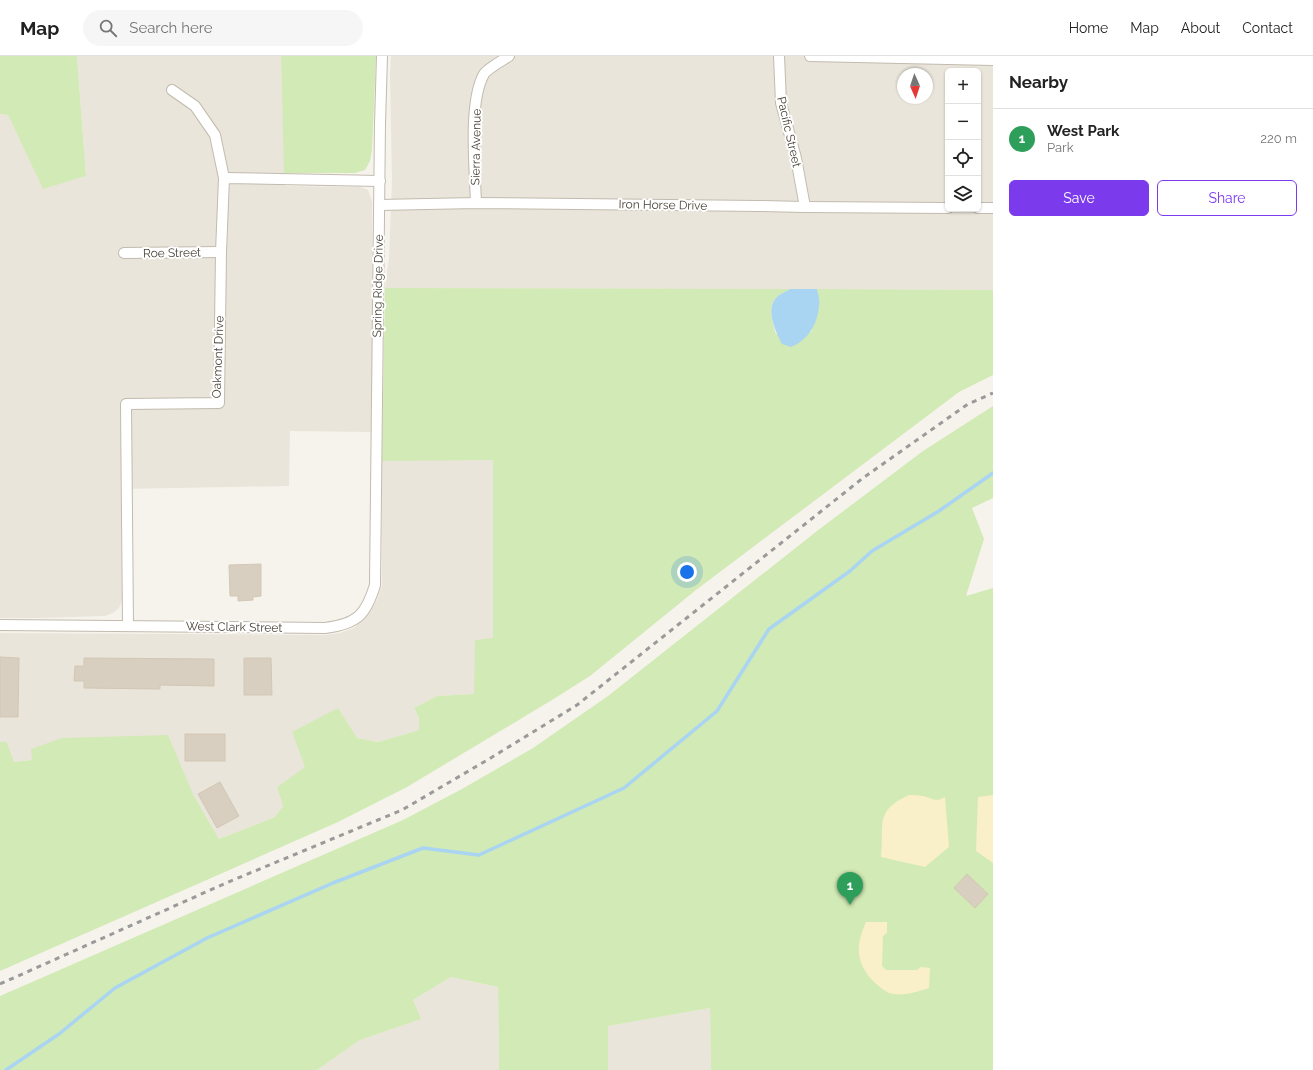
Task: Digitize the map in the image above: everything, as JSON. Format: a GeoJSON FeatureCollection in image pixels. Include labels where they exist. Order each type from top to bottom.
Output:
{"type":"FeatureCollection","features":[{"type":"Feature","properties":{"kind":"street","name":"Spring Ridge Drive"},"geometry":{"type":"LineString","coordinates":[[376,515],[382,56]]}},
{"type":"Feature","properties":{"kind":"street","name":"Sierra Avenue"},"geometry":{"type":"LineString","coordinates":[[476,203],[474,131],[477,95],[484,73],[509,56]]}},
{"type":"Feature","properties":{"kind":"street","name":"Pacific Street"},"geometry":{"type":"LineString","coordinates":[[779,56],[781,103],[796,158],[805,208]]}},
{"type":"Feature","properties":{"kind":"street"},"geometry":{"type":"LineString","coordinates":[[810,56],[993,60]]}},
{"type":"Feature","properties":{"kind":"street","name":"Oakmont Drive"},"geometry":{"type":"LineString","coordinates":[[128,626],[126,404],[219,403],[221,252],[224,178],[214,135],[195,106],[172,90]]}},
{"type":"Feature","properties":{"kind":"street"},"geometry":{"type":"LineString","coordinates":[[224,178],[380,181]]}},
{"type":"Feature","properties":{"kind":"street","name":"Iron Horse Drive"},"geometry":{"type":"LineString","coordinates":[[379,205],[476,203],[758,206],[805,208],[945,208]]}},
{"type":"Feature","properties":{"kind":"street"},"geometry":{"type":"LineString","coordinates":[[981,208],[993,208]]}},
{"type":"Feature","properties":{"kind":"street","name":"Roe Street"},"geometry":{"type":"LineString","coordinates":[[124,253],[221,252]]}},
{"type":"Feature","properties":{"kind":"street","name":"West Clark Street"},"geometry":{"type":"LineString","coordinates":[[0,625],[325,628],[341,626],[350,623],[357,618],[365,609],[371,598],[375,585],[376,515]]}},
{"type":"Feature","properties":{"kind":"shaded area"},"geometry":{"type":"Polygon","coordinates":[[[77,56],[281,56],[285,186],[361,187],[368,190],[372,201],[373,350],[371,432],[290,431],[289,486],[121,489],[122,601],[119,608],[113,613],[105,616],[0,618],[0,114],[8,115],[43,188],[86,176],[77,56]]]}},
{"type":"Feature","properties":{"kind":"shaded area"},"geometry":{"type":"Polygon","coordinates":[[[391,56],[993,56],[993,290],[385,288],[389,259],[392,181],[391,56]]]}},
{"type":"Feature","properties":{"kind":"shaded area"},"geometry":{"type":"Polygon","coordinates":[[[493,460],[493,639],[475,640],[475,694],[437,696],[414,708],[419,718],[419,730],[378,742],[357,738],[292,732],[306,767],[277,787],[283,806],[275,817],[219,839],[193,794],[32,760],[14,762],[7,742],[0,742],[0,633],[325,635],[340,633],[354,628],[368,615],[377,600],[382,585],[382,461],[493,460]]]}},
{"type":"Feature","properties":{"kind":"shaded area"},"geometry":{"type":"Polygon","coordinates":[[[451,977],[498,987],[499,1070],[317,1070],[360,1040],[420,1019],[413,1000],[451,977]]]}},
{"type":"Feature","properties":{"kind":"shaded area"},"geometry":{"type":"Polygon","coordinates":[[[710,1008],[711,1070],[608,1070],[607,1026],[710,1008]]]}},
{"type":"Feature","properties":{"kind":"green space"},"geometry":{"type":"Polygon","coordinates":[[[0,56],[77,56],[86,176],[43,189],[8,115],[0,114],[0,56]]]}},
{"type":"Feature","properties":{"kind":"green space"},"geometry":{"type":"Polygon","coordinates":[[[281,56],[376,56],[372,150],[370,161],[365,170],[355,173],[284,173],[281,56]]]}},
{"type":"Feature","properties":{"kind":"green space"},"geometry":{"type":"Polygon","coordinates":[[[385,288],[790,289],[779,295],[773,302],[771,311],[776,334],[811,332],[819,304],[817,289],[993,290],[993,375],[959,392],[696,590],[590,676],[552,700],[407,787],[338,822],[0,971],[0,742],[7,742],[14,762],[32,760],[31,749],[62,738],[168,735],[193,794],[219,839],[275,817],[283,806],[277,787],[305,767],[292,732],[338,708],[357,738],[378,742],[419,730],[419,718],[414,708],[437,696],[474,694],[475,640],[493,638],[493,460],[382,461],[385,288]]]}},
{"type":"Feature","properties":{"kind":"green space"},"geometry":{"type":"Polygon","coordinates":[[[993,406],[993,498],[972,508],[984,539],[966,596],[993,588],[993,1070],[711,1070],[710,1008],[608,1026],[608,1070],[499,1070],[498,987],[451,977],[413,1000],[421,1019],[360,1040],[317,1070],[0,1070],[0,996],[403,820],[462,789],[533,748],[608,696],[817,531],[923,451],[993,406]]]}},
{"type":"Feature","properties":{"kind":"sand"},"geometry":{"type":"Polygon","coordinates":[[[909,795],[923,796],[934,800],[945,797],[949,847],[925,867],[881,857],[882,828],[885,813],[898,801],[909,795]]]}},
{"type":"Feature","properties":{"kind":"sand"},"geometry":{"type":"Polygon","coordinates":[[[993,795],[993,863],[976,851],[978,797],[993,795]]]}},
{"type":"Feature","properties":{"kind":"sand"},"geometry":{"type":"Polygon","coordinates":[[[866,922],[887,922],[887,933],[883,936],[882,966],[886,970],[917,970],[921,967],[930,968],[929,988],[909,994],[894,994],[889,993],[878,986],[872,980],[862,966],[859,952],[860,938],[866,922]]]}},
{"type":"Feature","properties":{"kind":"water"},"geometry":{"type":"Polygon","coordinates":[[[790,289],[817,289],[819,301],[817,319],[811,330],[807,336],[791,347],[782,344],[771,315],[771,309],[776,298],[790,289]]]}},
{"type":"Feature","properties":{"kind":"building"},"geometry":{"type":"Polygon","coordinates":[[[261,564],[261,596],[253,597],[253,600],[238,601],[238,596],[230,596],[229,565],[261,564]]]}},
{"type":"Feature","properties":{"kind":"building"},"geometry":{"type":"Polygon","coordinates":[[[0,657],[19,658],[18,717],[0,717],[0,657]]]}},
{"type":"Feature","properties":{"kind":"building"},"geometry":{"type":"Polygon","coordinates":[[[84,658],[214,659],[214,686],[160,685],[160,689],[84,688],[84,681],[74,681],[75,666],[84,666],[84,658]]]}},
{"type":"Feature","properties":{"kind":"building"},"geometry":{"type":"Polygon","coordinates":[[[244,658],[271,658],[272,695],[244,695],[244,658]]]}},
{"type":"Feature","properties":{"kind":"building"},"geometry":{"type":"Polygon","coordinates":[[[185,734],[225,734],[225,761],[185,761],[185,734]]]}},
{"type":"Feature","properties":{"kind":"building"},"geometry":{"type":"Polygon","coordinates":[[[220,782],[239,816],[217,828],[198,794],[220,782]]]}},
{"type":"Feature","properties":{"kind":"building"},"geometry":{"type":"Polygon","coordinates":[[[967,874],[988,894],[975,908],[954,888],[967,874]]]}},
{"type":"Feature","properties":{"kind":"waterway"},"geometry":{"type":"LineString","coordinates":[[6,1070],[59,1034],[115,988],[207,938],[333,883],[423,848],[479,855],[624,788],[717,711],[769,629],[850,571],[872,551],[939,511],[993,473]]}},
{"type":"Feature","properties":{"kind":"railway"},"geometry":{"type":"LineString","coordinates":[[0,984],[226,883],[402,810],[489,759],[577,705],[863,478],[968,404],[993,393]]}},
{"type":"Feature","properties":{"kind":"place","name":"West Park"},"geometry":{"type":"Point","coordinates":[850,905]}}]}
